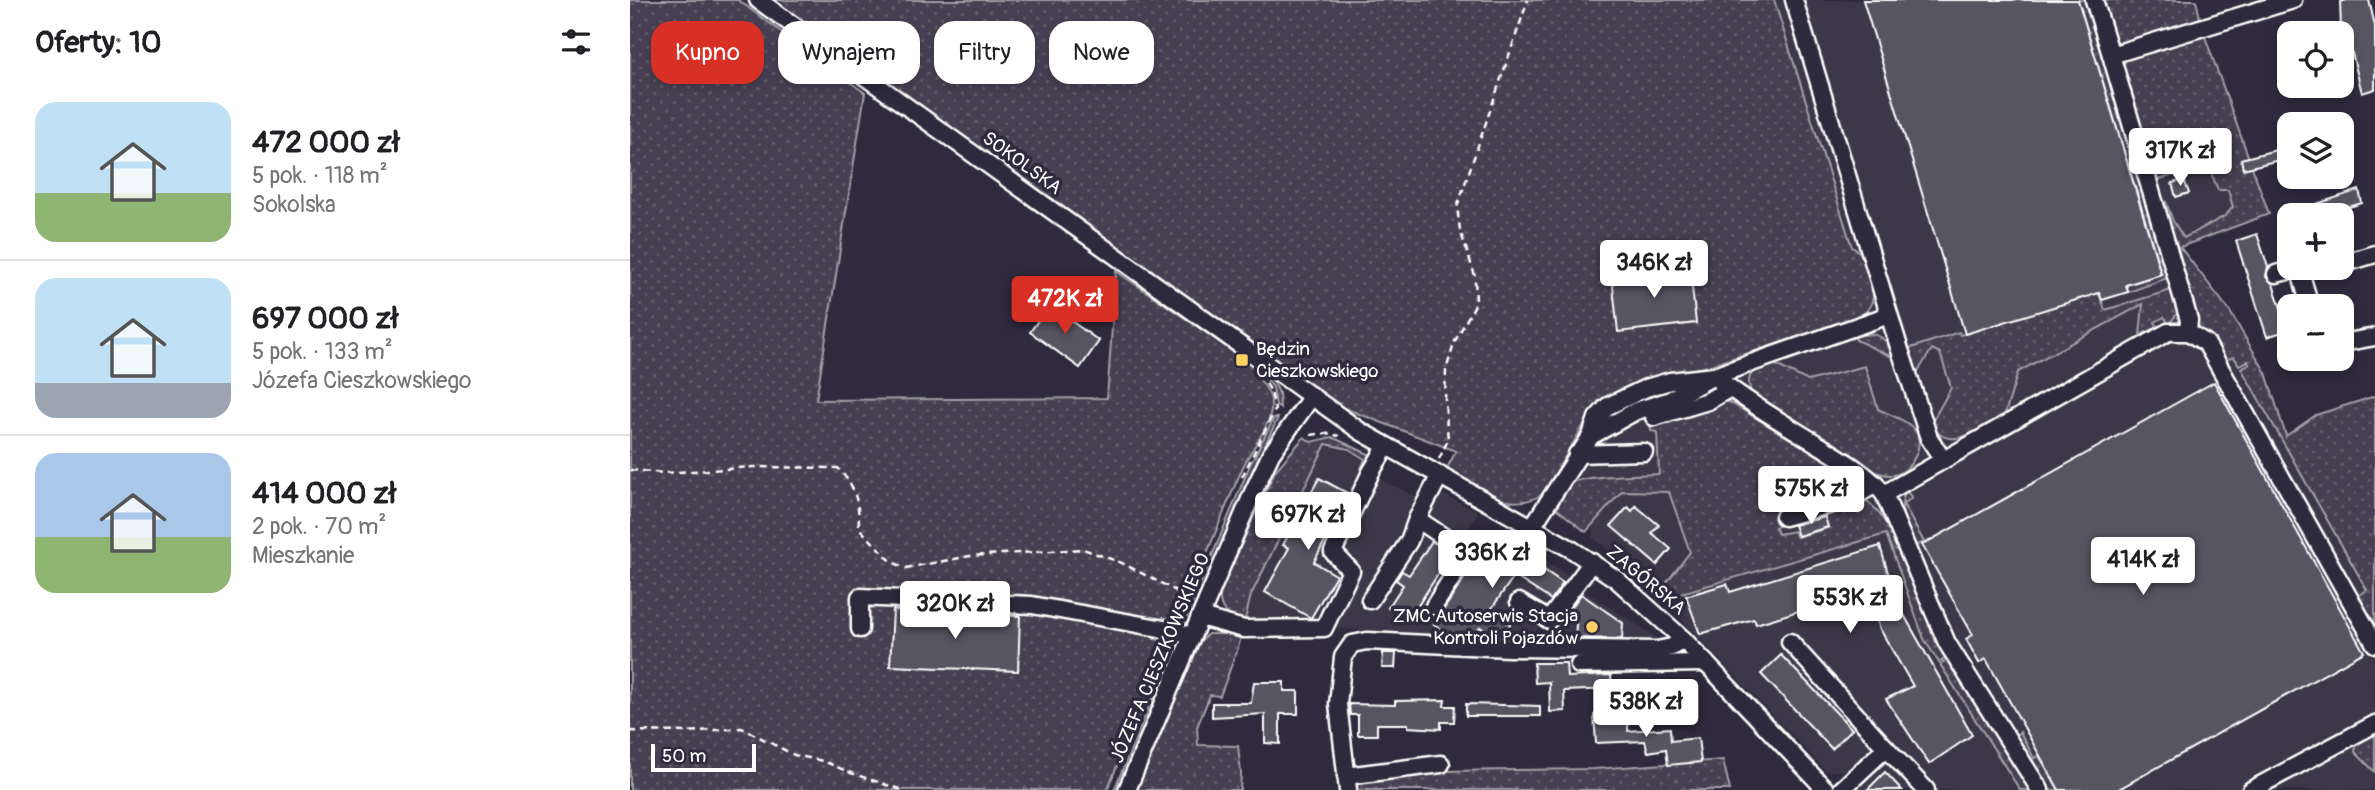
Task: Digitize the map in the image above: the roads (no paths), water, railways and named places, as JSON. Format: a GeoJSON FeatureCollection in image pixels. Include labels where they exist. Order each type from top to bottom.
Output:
{"type":"FeatureCollection","features":[{"type":"Feature","properties":{"kind":"street","name":"SOKOLSKA"},"geometry":{"type":"LineString","coordinates":[[758,0],[1265,364]]}},
{"type":"Feature","properties":{"kind":"street"},"geometry":{"type":"LineString","coordinates":[[1794,0],[1928,438],[1943,460]]}},
{"type":"Feature","properties":{"kind":"street"},"geometry":{"type":"LineString","coordinates":[[2094,0],[2189,320],[2188,332]]}},
{"type":"Feature","properties":{"kind":"street"},"geometry":{"type":"LineString","coordinates":[[2111,55],[2293,0]]}},
{"type":"Feature","properties":{"kind":"street"},"geometry":{"type":"LineString","coordinates":[[2354,260],[2375,254]]}},
{"type":"Feature","properties":{"kind":"street"},"geometry":{"type":"LineString","coordinates":[[1532,527],[1591,436],[1636,411],[1668,401],[1714,376],[1889,315]]}},
{"type":"Feature","properties":{"kind":"street"},"geometry":{"type":"LineString","coordinates":[[1784,517],[1880,489],[1943,460],[2168,332],[2188,332],[2206,343],[2375,645]]}},
{"type":"Feature","properties":{"kind":"street"},"geometry":{"type":"LineString","coordinates":[[2354,341],[2375,338]]}},
{"type":"Feature","properties":{"kind":"street","name":"ZAGÓRSKA"},"geometry":{"type":"LineString","coordinates":[[1265,364],[1386,447],[1437,473],[1592,562],[1643,602],[1683,639],[1826,790]]}},
{"type":"Feature","properties":{"kind":"street"},"geometry":{"type":"LineString","coordinates":[[1714,376],[1843,460],[1880,489],[1947,643],[2040,790]]}},
{"type":"Feature","properties":{"kind":"street"},"geometry":{"type":"LineString","coordinates":[[1591,436],[1708,401],[1730,388]]}},
{"type":"Feature","properties":{"kind":"street","name":"JÓZEFA CIESZKOWSKIEGO"},"geometry":{"type":"LineString","coordinates":[[1127,790],[1192,636],[1195,611],[1271,454],[1311,396]]}},
{"type":"Feature","properties":{"kind":"street"},"geometry":{"type":"LineString","coordinates":[[1195,611],[1244,629],[1325,628],[1351,571],[1333,552],[1371,472],[1386,447]]}},
{"type":"Feature","properties":{"kind":"street"},"geometry":{"type":"LineString","coordinates":[[1577,454],[1644,452]]}},
{"type":"Feature","properties":{"kind":"street"},"geometry":{"type":"LineString","coordinates":[[1370,600],[1409,541],[1437,473]]}},
{"type":"Feature","properties":{"kind":"street"},"geometry":{"type":"LineString","coordinates":[[1417,519],[1468,553],[1434,607]]}},
{"type":"Feature","properties":{"kind":"street"},"geometry":{"type":"LineString","coordinates":[[1519,602],[1549,620],[1592,562]]}},
{"type":"Feature","properties":{"kind":"street"},"geometry":{"type":"LineString","coordinates":[[860,629],[860,597],[1032,605],[1192,636]]}},
{"type":"Feature","properties":{"kind":"street"},"geometry":{"type":"LineString","coordinates":[[1441,764],[1347,783],[1338,704],[1343,657],[1352,644],[1367,641],[1509,648],[1657,650],[1672,647],[1683,639]]}},
{"type":"Feature","properties":{"kind":"street"},"geometry":{"type":"LineString","coordinates":[[1790,642],[1926,790]]}},
{"type":"Feature","properties":{"kind":"street"},"geometry":{"type":"LineString","coordinates":[[1579,665],[1706,663]]}},
{"type":"Feature","properties":{"kind":"street"},"geometry":{"type":"LineString","coordinates":[[2251,790],[2375,724]]}},
{"type":"Feature","properties":{"kind":"street"},"geometry":{"type":"LineString","coordinates":[[1841,790],[1886,748]]}},
{"type":"Feature","properties":{"kind":"place","name":"Będzin Cieszkowskiego"},"geometry":{"type":"Point","coordinates":[1242,360]}},
{"type":"Feature","properties":{"kind":"place","name":"ZMC Autoserwis Stacja Kontroli Pojazdów"},"geometry":{"type":"Point","coordinates":[1592,627]}}]}
